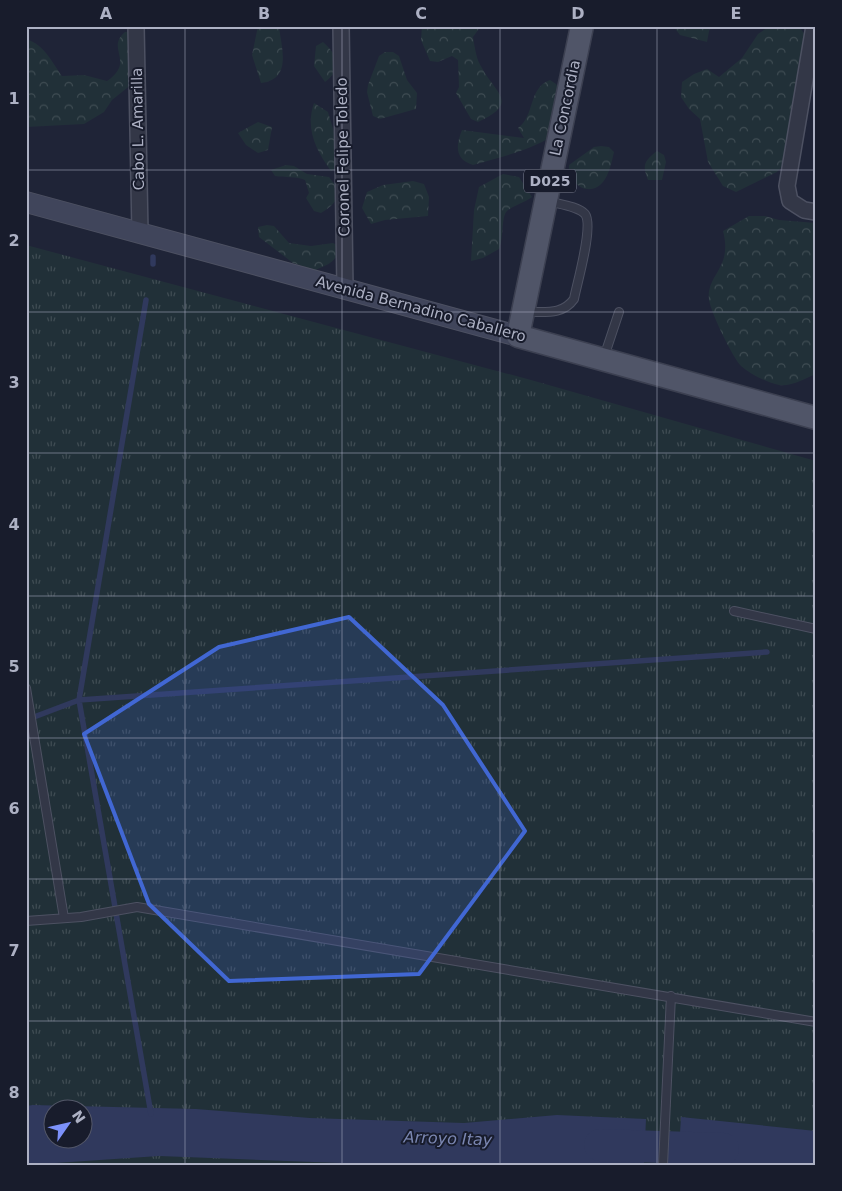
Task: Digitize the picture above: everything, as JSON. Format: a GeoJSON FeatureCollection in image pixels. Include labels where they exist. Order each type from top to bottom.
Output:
{"type":"FeatureCollection","features":[{"type":"Feature","properties":{"kind":"main road","name":"La Concordia"},"geometry":{"type":"LineString","coordinates":[[518,336],[582,26]]}},
{"type":"Feature","properties":{"kind":"main road","name":"Avenida Bernadino Caballero"},"geometry":{"type":"LineString","coordinates":[[518,336],[816,418]]}},
{"type":"Feature","properties":{"kind":"street","name":"Cabo L. Amarilla"},"geometry":{"type":"LineString","coordinates":[[136,26],[140,233]]}},
{"type":"Feature","properties":{"kind":"street","name":"Coronel Felipe Toledo"},"geometry":{"type":"LineString","coordinates":[[341,26],[345,288]]}},
{"type":"Feature","properties":{"kind":"street"},"geometry":{"type":"LineString","coordinates":[[814,26],[787,186],[790,201],[804,210],[816,212]]}},
{"type":"Feature","properties":{"kind":"street","name":"Avenida Bernadino Caballero"},"geometry":{"type":"LineString","coordinates":[[26,202],[518,336]]}},
{"type":"Feature","properties":{"kind":"lane"},"geometry":{"type":"LineString","coordinates":[[524,312],[560,311],[568,307],[574,299],[588,228],[586,215],[578,209],[546,200]]}},
{"type":"Feature","properties":{"kind":"lane"},"geometry":{"type":"LineString","coordinates":[[604,359],[619,312]]}},
{"type":"Feature","properties":{"kind":"lane"},"geometry":{"type":"LineString","coordinates":[[734,611],[816,629]]}},
{"type":"Feature","properties":{"kind":"lane"},"geometry":{"type":"LineString","coordinates":[[26,688],[64,918]]}},
{"type":"Feature","properties":{"kind":"lane"},"geometry":{"type":"LineString","coordinates":[[26,921],[81,916],[137,906],[816,1022]]}},
{"type":"Feature","properties":{"kind":"lane"},"geometry":{"type":"LineString","coordinates":[[663,1165],[671,996]]}},
{"type":"Feature","properties":{"kind":"highlighted area"},"geometry":{"type":"Polygon","coordinates":[[[349,617],[443,705],[525,831],[419,974],[229,981],[149,904],[84,734],[219,647],[349,617]]]}},
{"type":"Feature","properties":{"kind":"green space"},"geometry":{"type":"Polygon","coordinates":[[[258,26],[279,26],[283,52],[283,61],[278,75],[271,80],[261,83],[252,55],[258,26]]]}},
{"type":"Feature","properties":{"kind":"green space"},"geometry":{"type":"Polygon","coordinates":[[[422,26],[481,26],[473,37],[477,57],[501,98],[498,109],[491,115],[478,122],[471,119],[456,93],[459,87],[458,60],[452,56],[438,62],[430,61],[421,40],[422,26]]]}},
{"type":"Feature","properties":{"kind":"green space"},"geometry":{"type":"Polygon","coordinates":[[[673,26],[710,26],[707,42],[680,35],[673,26]]]}},
{"type":"Feature","properties":{"kind":"green space"},"geometry":{"type":"Polygon","coordinates":[[[770,26],[800,28],[816,50],[816,70],[797,150],[777,172],[736,192],[723,186],[708,162],[700,119],[689,109],[681,97],[682,82],[694,74],[707,69],[719,77],[742,58],[758,34],[770,26]]]}},
{"type":"Feature","properties":{"kind":"green space"},"geometry":{"type":"Polygon","coordinates":[[[125,32],[132,32],[142,76],[112,100],[104,112],[84,124],[26,127],[26,39],[43,49],[62,76],[84,75],[107,81],[115,74],[119,67],[118,44],[125,32]]]}},
{"type":"Feature","properties":{"kind":"green space"},"geometry":{"type":"Polygon","coordinates":[[[323,42],[332,52],[336,62],[334,72],[325,82],[314,66],[316,46],[323,42]]]}},
{"type":"Feature","properties":{"kind":"green space"},"geometry":{"type":"Polygon","coordinates":[[[385,52],[393,52],[399,56],[407,80],[417,93],[416,109],[380,119],[373,116],[367,92],[379,56],[385,52]]]}},
{"type":"Feature","properties":{"kind":"green space"},"geometry":{"type":"Polygon","coordinates":[[[550,80],[556,84],[565,96],[553,136],[524,150],[473,165],[462,159],[458,146],[462,130],[524,138],[518,128],[527,117],[538,89],[550,80]]]}},
{"type":"Feature","properties":{"kind":"green space"},"geometry":{"type":"Polygon","coordinates":[[[314,103],[328,112],[340,152],[338,167],[331,171],[317,147],[311,130],[314,103]]]}},
{"type":"Feature","properties":{"kind":"green space"},"geometry":{"type":"Polygon","coordinates":[[[258,122],[272,127],[268,150],[258,153],[246,145],[238,133],[258,122]]]}},
{"type":"Feature","properties":{"kind":"green space"},"geometry":{"type":"Polygon","coordinates":[[[594,147],[609,147],[614,152],[607,176],[597,187],[586,189],[580,187],[575,183],[569,172],[569,165],[594,147]]]}},
{"type":"Feature","properties":{"kind":"green space"},"geometry":{"type":"Polygon","coordinates":[[[657,151],[664,155],[666,162],[662,180],[648,180],[645,164],[657,151]]]}},
{"type":"Feature","properties":{"kind":"green space"},"geometry":{"type":"Polygon","coordinates":[[[286,165],[294,166],[307,174],[329,177],[339,190],[333,204],[321,213],[314,211],[306,198],[309,193],[305,180],[275,176],[271,170],[286,165]]]}},
{"type":"Feature","properties":{"kind":"green space"},"geometry":{"type":"Polygon","coordinates":[[[503,174],[519,177],[532,197],[510,209],[505,214],[499,249],[483,258],[471,261],[474,210],[479,187],[503,174]]]}},
{"type":"Feature","properties":{"kind":"green space"},"geometry":{"type":"Polygon","coordinates":[[[413,181],[424,184],[429,197],[428,216],[385,220],[371,224],[362,208],[367,192],[383,185],[413,181]]]}},
{"type":"Feature","properties":{"kind":"green space"},"geometry":{"type":"Polygon","coordinates":[[[749,216],[765,216],[779,220],[816,223],[816,374],[788,385],[770,382],[754,375],[741,366],[723,335],[709,300],[711,284],[725,254],[723,231],[749,216]]]}},
{"type":"Feature","properties":{"kind":"green space"},"geometry":{"type":"Polygon","coordinates":[[[274,226],[289,243],[311,246],[333,243],[341,247],[337,256],[331,262],[315,270],[293,263],[259,237],[258,227],[274,226]]]}},
{"type":"Feature","properties":{"kind":"green space"},"geometry":{"type":"Polygon","coordinates":[[[26,245],[531,380],[816,461],[816,1165],[26,1165],[26,245]]]}},
{"type":"Feature","properties":{"kind":"water"},"geometry":{"type":"Polygon","coordinates":[[[33,1105],[42,1105],[42,1148],[92,1148],[92,1106],[196,1109],[310,1118],[464,1123],[557,1115],[646,1119],[644,1165],[392,1165],[159,1156],[26,1165],[26,1106],[33,1105]]]}},
{"type":"Feature","properties":{"kind":"water"},"geometry":{"type":"Polygon","coordinates":[[[681,1117],[816,1131],[816,1165],[678,1165],[681,1117]]]}},
{"type":"Feature","properties":{"kind":"waterway"},"geometry":{"type":"LineString","coordinates":[[153,257],[153,264]]}},
{"type":"Feature","properties":{"kind":"waterway"},"geometry":{"type":"LineString","coordinates":[[26,720],[79,700],[146,300]]}},
{"type":"Feature","properties":{"kind":"waterway"},"geometry":{"type":"LineString","coordinates":[[151,1114],[79,700],[767,652]]}},
{"type":"Feature","properties":{"kind":"waterway","name":"Arroyo Itay"},"geometry":{"type":"LineString","coordinates":[[600,1145],[723,1149]]}}]}
